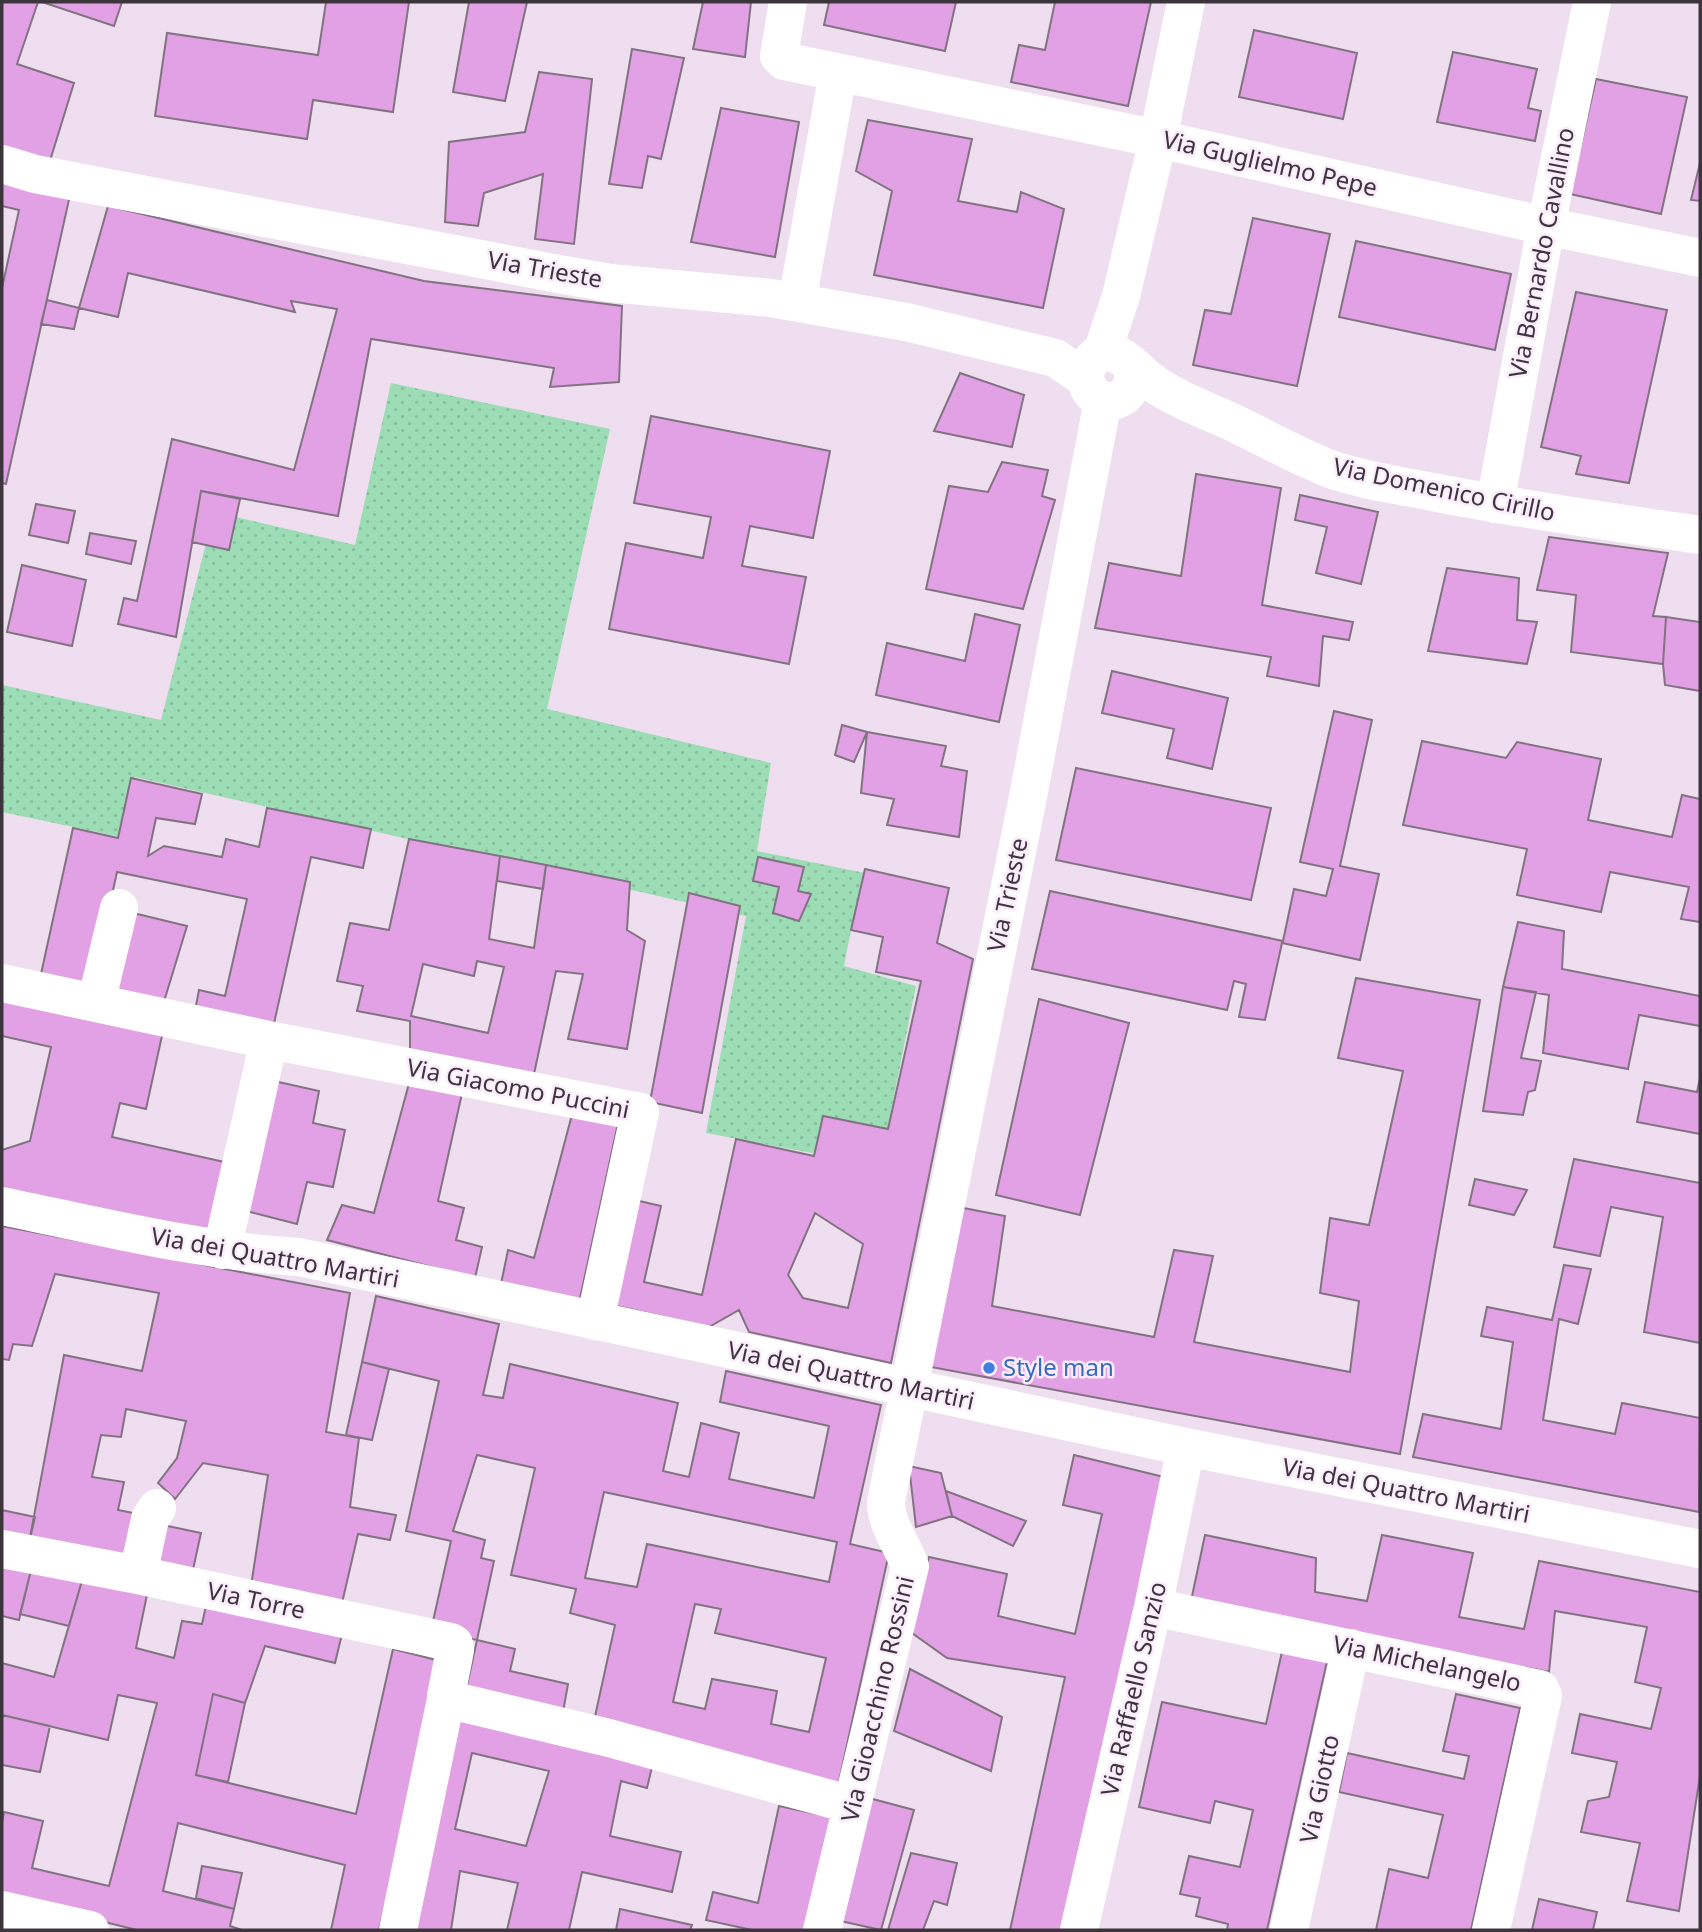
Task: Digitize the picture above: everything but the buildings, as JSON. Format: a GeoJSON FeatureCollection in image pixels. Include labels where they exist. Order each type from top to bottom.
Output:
{"type":"FeatureCollection","features":[{"type":"Feature","properties":{"kind":"street","name":"Via Guglielmo Pepe"},"geometry":{"type":"LineString","coordinates":[[788,2],[779,58],[784,61],[1158,139],[1700,258]]}},
{"type":"Feature","properties":{"kind":"street"},"geometry":{"type":"LineString","coordinates":[[1120,377],[1121,296],[1158,139],[1186,2]]}},
{"type":"Feature","properties":{"kind":"street","name":"Via Bernardo Cavallino"},"geometry":{"type":"LineString","coordinates":[[1494,505],[1546,226],[1592,2]]}},
{"type":"Feature","properties":{"kind":"street"},"geometry":{"type":"LineString","coordinates":[[797,302],[838,73]]}},
{"type":"Feature","properties":{"kind":"street","name":"Via Trieste"},"geometry":{"type":"LineString","coordinates":[[2,164],[35,174],[564,275],[610,283],[757,296],[906,322],[1055,358],[1120,377],[1030,788],[910,1389]]}},
{"type":"Feature","properties":{"kind":"street","name":"Via Domenico Cirillo"},"geometry":{"type":"LineString","coordinates":[[1120,377],[1331,469],[1393,485],[1494,505],[1700,535]]}},
{"type":"Feature","properties":{"kind":"street"},"geometry":{"type":"LineString","coordinates":[[96,1003],[118,908]]}},
{"type":"Feature","properties":{"kind":"street"},"geometry":{"type":"LineString","coordinates":[[2,983],[269,1040],[222,1250]]}},
{"type":"Feature","properties":{"kind":"street","name":"Via Giacomo Puccini"},"geometry":{"type":"LineString","coordinates":[[269,1040],[640,1112],[595,1321]]}},
{"type":"Feature","properties":{"kind":"street","name":"Via dei Quattro Martiri"},"geometry":{"type":"LineString","coordinates":[[2,1206],[222,1250],[299,1257],[1186,1447],[1700,1549]]}},
{"type":"Feature","properties":{"kind":"street","name":"Via Gioacchino Rossini"},"geometry":{"type":"LineString","coordinates":[[822,1930],[910,1566],[886,1515],[886,1502],[910,1389]]}},
{"type":"Feature","properties":{"kind":"street","name":"Via Raffaello Sanzio"},"geometry":{"type":"LineString","coordinates":[[1079,1930],[1153,1607],[1186,1447]]}},
{"type":"Feature","properties":{"kind":"street"},"geometry":{"type":"LineString","coordinates":[[138,1574],[150,1519],[157,1508]]}},
{"type":"Feature","properties":{"kind":"street","name":"Via Torre"},"geometry":{"type":"LineString","coordinates":[[2,1549],[138,1574],[454,1644],[446,1699],[398,1930]]}},
{"type":"Feature","properties":{"kind":"street","name":"Via Michelangelo"},"geometry":{"type":"LineString","coordinates":[[1153,1607],[1537,1687],[1543,1696],[1491,1930]]}},
{"type":"Feature","properties":{"kind":"street","name":"Via Giotto"},"geometry":{"type":"LineString","coordinates":[[1289,1930],[1350,1648]]}},
{"type":"Feature","properties":{"kind":"street"},"geometry":{"type":"LineString","coordinates":[[446,1699],[609,1738],[852,1805]]}},
{"type":"Feature","properties":{"kind":"street"},"geometry":{"type":"LineString","coordinates":[[2,1910],[90,1930]]}},
{"type":"Feature","properties":{"kind":"green space"},"geometry":{"type":"Polygon","coordinates":[[[391,383],[610,429],[547,709],[771,763],[757,851],[865,873],[844,966],[916,986],[886,1136],[822,1155],[706,1133],[746,916],[135,777],[121,837],[2,812],[2,685],[161,720],[214,512],[355,545],[391,383]]]}},
{"type":"Feature","properties":{"kind":"place","name":"Style man"},"geometry":{"type":"Point","coordinates":[989,1368]}}]}
